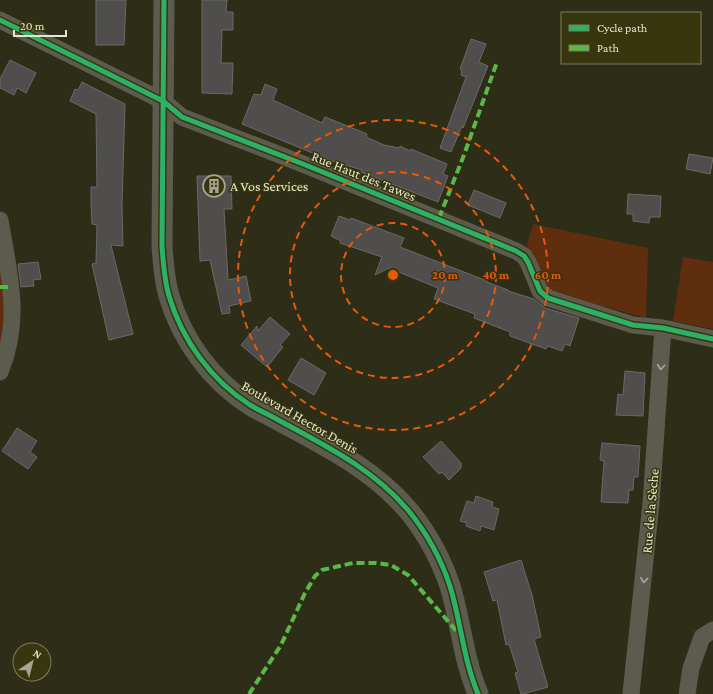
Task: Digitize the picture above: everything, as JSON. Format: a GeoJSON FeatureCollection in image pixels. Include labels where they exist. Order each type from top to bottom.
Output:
{"type":"FeatureCollection","features":[{"type":"Feature","properties":{"kind":"street","name":"Boulevard Hector Denis"},"geometry":{"type":"LineString","coordinates":[[164,0],[162,245],[163,261],[169,295],[183,331],[192,346],[213,374],[231,391],[250,405],[344,456],[361,467],[379,481],[408,510],[424,531],[442,565],[450,587],[467,661],[478,694]]}},
{"type":"Feature","properties":{"kind":"street","name":"Rue Haut des Tawes"},"geometry":{"type":"LineString","coordinates":[[0,20],[163,101],[182,117],[516,250],[524,256],[540,291],[548,298],[634,325],[663,328],[713,339]]}},
{"type":"Feature","properties":{"kind":"street"},"geometry":{"type":"LineString","coordinates":[[0,220],[12,309],[11,337],[0,372]]}},
{"type":"Feature","properties":{"kind":"street","name":"Rue de la Sèche"},"geometry":{"type":"LineString","coordinates":[[631,694],[651,503],[663,328]]}},
{"type":"Feature","properties":{"kind":"street"},"geometry":{"type":"LineString","coordinates":[[686,694],[691,668],[702,637],[713,630]]}},
{"type":"Feature","properties":{"kind":"shaded area"},"geometry":{"type":"Polygon","coordinates":[[[533,224],[648,248],[646,318],[551,292],[526,249],[533,224]]]}},
{"type":"Feature","properties":{"kind":"shaded area"},"geometry":{"type":"Polygon","coordinates":[[[0,247],[6,290],[0,360],[0,247]]]}},
{"type":"Feature","properties":{"kind":"shaded area"},"geometry":{"type":"Polygon","coordinates":[[[683,257],[713,262],[713,329],[673,321],[683,257]]]}},
{"type":"Feature","properties":{"kind":"building"},"geometry":{"type":"Polygon","coordinates":[[[96,0],[126,0],[124,45],[96,45],[96,0]]]}},
{"type":"Feature","properties":{"kind":"building"},"geometry":{"type":"Polygon","coordinates":[[[202,0],[227,0],[226,12],[233,12],[233,30],[222,30],[221,63],[233,63],[232,94],[202,93],[202,0]]]}},
{"type":"Feature","properties":{"kind":"building"},"geometry":{"type":"Polygon","coordinates":[[[471,39],[486,44],[479,62],[488,66],[463,128],[462,126],[451,152],[440,148],[466,77],[461,75],[462,71],[460,69],[471,39]]]}},
{"type":"Feature","properties":{"kind":"building"},"geometry":{"type":"Polygon","coordinates":[[[10,60],[36,73],[26,93],[17,88],[14,95],[0,88],[0,79],[10,60]]]}},
{"type":"Feature","properties":{"kind":"building"},"geometry":{"type":"Polygon","coordinates":[[[82,82],[125,104],[122,205],[123,246],[111,245],[133,334],[109,340],[92,264],[96,263],[97,225],[92,224],[91,187],[97,187],[96,114],[70,101],[75,89],[78,90],[82,82]]]}},
{"type":"Feature","properties":{"kind":"building"},"geometry":{"type":"Polygon","coordinates":[[[265,84],[277,89],[273,100],[322,123],[325,117],[367,134],[366,137],[384,145],[399,148],[400,146],[410,151],[411,149],[447,164],[443,174],[448,176],[438,202],[361,172],[362,170],[332,161],[242,124],[254,94],[261,95],[265,84]]]}},
{"type":"Feature","properties":{"kind":"building"},"geometry":{"type":"Polygon","coordinates":[[[689,154],[713,158],[710,174],[686,169],[689,154]]]}},
{"type":"Feature","properties":{"kind":"building"},"geometry":{"type":"Polygon","coordinates":[[[197,176],[231,176],[232,209],[224,209],[228,280],[246,276],[251,301],[229,306],[230,313],[222,314],[210,260],[200,261],[197,176]]]}},
{"type":"Feature","properties":{"kind":"building"},"geometry":{"type":"Polygon","coordinates":[[[474,190],[506,203],[500,218],[468,205],[474,190]]]}},
{"type":"Feature","properties":{"kind":"building"},"geometry":{"type":"Polygon","coordinates":[[[628,194],[661,196],[660,217],[650,217],[649,223],[633,221],[633,214],[627,214],[628,194]]]}},
{"type":"Feature","properties":{"kind":"building"},"geometry":{"type":"Polygon","coordinates":[[[339,216],[350,220],[351,218],[404,238],[400,247],[487,281],[508,291],[534,299],[545,308],[579,318],[570,346],[565,344],[562,351],[548,346],[546,349],[510,336],[510,332],[474,318],[475,314],[434,299],[438,288],[389,268],[375,275],[382,257],[340,243],[341,241],[331,236],[339,216]]]}},
{"type":"Feature","properties":{"kind":"building"},"geometry":{"type":"Polygon","coordinates":[[[38,262],[41,279],[33,280],[34,286],[21,287],[18,264],[38,262]]]}},
{"type":"Feature","properties":{"kind":"building"},"geometry":{"type":"Polygon","coordinates":[[[270,317],[290,334],[280,345],[283,347],[267,367],[241,345],[257,326],[258,331],[270,317]]]}},
{"type":"Feature","properties":{"kind":"building"},"geometry":{"type":"Polygon","coordinates":[[[301,358],[326,373],[314,395],[288,380],[301,358]]]}},
{"type":"Feature","properties":{"kind":"building"},"geometry":{"type":"Polygon","coordinates":[[[625,371],[645,373],[643,416],[616,415],[618,394],[623,395],[625,371]]]}},
{"type":"Feature","properties":{"kind":"building"},"geometry":{"type":"Polygon","coordinates":[[[17,428],[37,441],[30,452],[37,457],[28,469],[2,451],[17,428]]]}},
{"type":"Feature","properties":{"kind":"building"},"geometry":{"type":"Polygon","coordinates":[[[441,441],[461,463],[461,468],[449,480],[442,472],[439,474],[423,457],[441,441]]]}},
{"type":"Feature","properties":{"kind":"building"},"geometry":{"type":"Polygon","coordinates":[[[602,443],[640,446],[638,477],[634,477],[633,490],[629,490],[628,503],[601,502],[604,461],[600,460],[602,443]]]}},
{"type":"Feature","properties":{"kind":"building"},"geometry":{"type":"Polygon","coordinates":[[[476,496],[493,502],[492,507],[499,509],[494,530],[481,526],[480,531],[466,526],[467,523],[460,521],[467,501],[474,503],[476,496]]]}},
{"type":"Feature","properties":{"kind":"building"},"geometry":{"type":"Polygon","coordinates":[[[521,560],[532,595],[541,637],[534,639],[548,687],[523,694],[521,694],[515,673],[518,672],[509,644],[506,645],[497,600],[493,601],[484,572],[521,560]]]}},
{"type":"Feature","properties":{"kind":"marked path"},"geometry":{"type":"LineString","coordinates":[[439,218],[464,155],[497,62]]}},
{"type":"Feature","properties":{"kind":"marked path"},"geometry":{"type":"LineString","coordinates":[[0,287],[11,287]]}},
{"type":"Feature","properties":{"kind":"marked path"},"geometry":{"type":"LineString","coordinates":[[249,694],[281,645],[305,593],[315,576],[322,570],[353,563],[376,563],[391,565],[408,575],[460,635]]}},
{"type":"Feature","properties":{"kind":"cycle path"},"geometry":{"type":"LineString","coordinates":[[164,0],[162,245],[167,290],[182,328],[200,358],[223,384],[236,395],[250,405],[331,449],[364,470],[380,482],[408,510],[421,527],[432,546],[450,586],[465,654],[478,694]]}},
{"type":"Feature","properties":{"kind":"cycle path"},"geometry":{"type":"LineString","coordinates":[[0,20],[163,101],[182,117],[303,164],[516,251],[524,256],[540,291],[548,298],[633,325],[663,328],[713,339]]}},
{"type":"Feature","properties":{"kind":"place","name":"A Vos Services"},"geometry":{"type":"Point","coordinates":[214,186]}}]}
